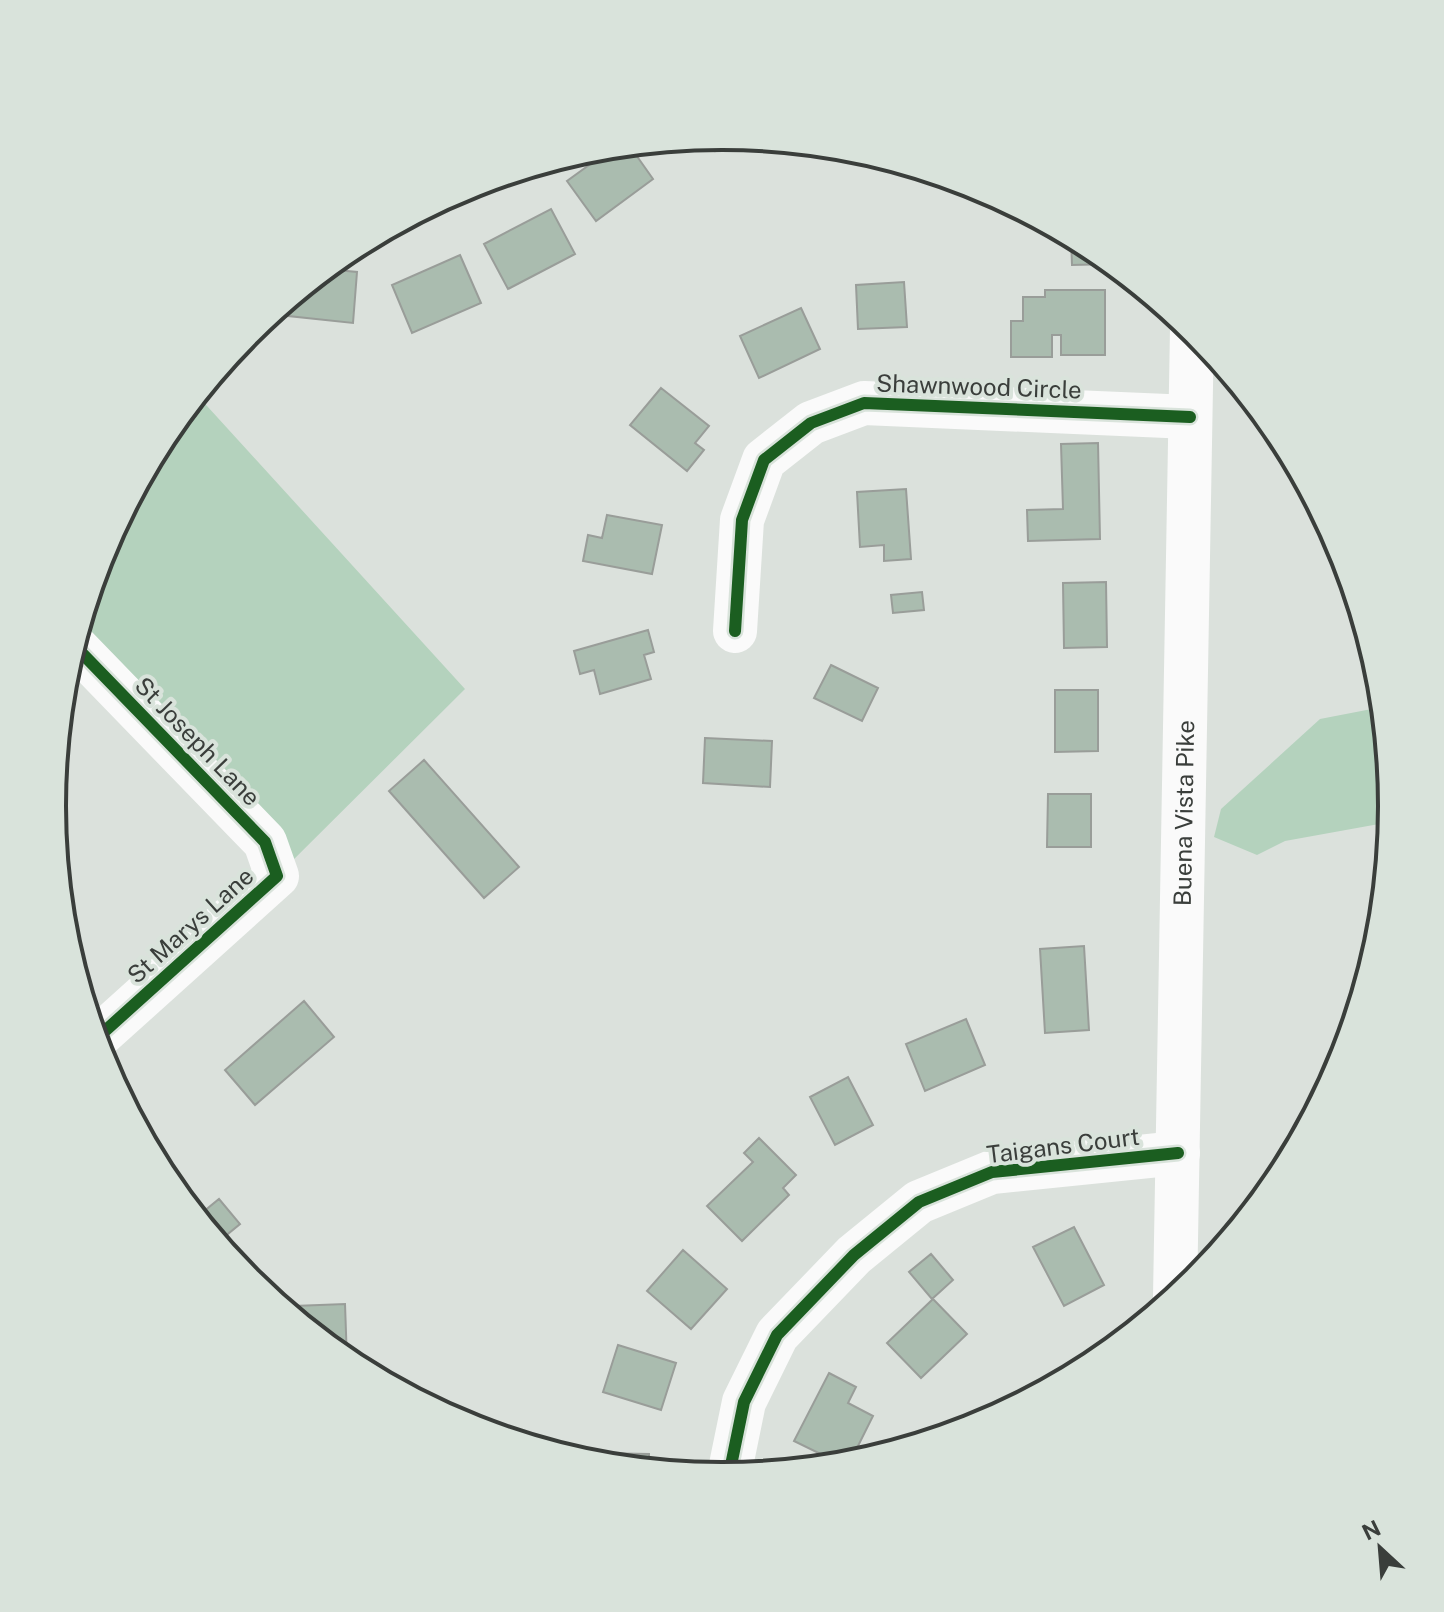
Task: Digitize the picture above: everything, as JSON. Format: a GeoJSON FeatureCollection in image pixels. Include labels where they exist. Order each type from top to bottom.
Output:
{"type":"FeatureCollection","features":[{"type":"Feature","properties":{"kind":"street","name":"Buena Vista Pike"},"geometry":{"type":"LineString","coordinates":[[1175,1280],[1192,348]]}},
{"type":"Feature","properties":{"kind":"street","name":"Shawnwood Circle"},"geometry":{"type":"LineString","coordinates":[[735,631],[742,520],[764,460],[811,423],[864,403],[1190,417]]}},
{"type":"Feature","properties":{"kind":"street","name":"St Joseph Lane"},"geometry":{"type":"LineString","coordinates":[[84,655],[265,842],[277,876]]}},
{"type":"Feature","properties":{"kind":"street","name":"St Marys Lane"},"geometry":{"type":"LineString","coordinates":[[102,1018],[277,876]]}},
{"type":"Feature","properties":{"kind":"street","name":"Taigans Court"},"geometry":{"type":"LineString","coordinates":[[732,1462],[744,1402],[777,1335],[854,1255],[919,1202],[992,1172],[1178,1153]]}},
{"type":"Feature","properties":{"kind":"green space"},"geometry":{"type":"Polygon","coordinates":[[[205,404],[465,689],[277,876],[84,656],[101,595],[134,516],[154,478],[205,404]]]}},
{"type":"Feature","properties":{"kind":"green space"},"geometry":{"type":"Polygon","coordinates":[[[1370,709],[1377,763],[1378,824],[1285,841],[1257,855],[1214,837],[1221,809],[1320,719],[1370,709]]]}},
{"type":"Feature","properties":{"kind":"building"},"geometry":{"type":"Polygon","coordinates":[[[637,156],[653,179],[596,221],[567,181],[591,164],[637,156]]]}},
{"type":"Feature","properties":{"kind":"building"},"geometry":{"type":"Polygon","coordinates":[[[551,209],[575,254],[508,289],[484,244],[551,209]]]}},
{"type":"Feature","properties":{"kind":"building"},"geometry":{"type":"Polygon","coordinates":[[[1072,252],[1091,265],[1072,265],[1072,252]]]}},
{"type":"Feature","properties":{"kind":"building"},"geometry":{"type":"Polygon","coordinates":[[[460,255],[481,303],[412,333],[392,285],[460,255]]]}},
{"type":"Feature","properties":{"kind":"building"},"geometry":{"type":"Polygon","coordinates":[[[344,271],[357,272],[353,323],[286,316],[344,271]]]}},
{"type":"Feature","properties":{"kind":"building"},"geometry":{"type":"Polygon","coordinates":[[[904,282],[907,327],[858,329],[856,285],[904,282]]]}},
{"type":"Feature","properties":{"kind":"building"},"geometry":{"type":"Polygon","coordinates":[[[1045,290],[1105,290],[1105,355],[1061,355],[1061,335],[1052,335],[1052,357],[1011,357],[1011,321],[1023,321],[1023,297],[1045,297],[1045,290]]]}},
{"type":"Feature","properties":{"kind":"building"},"geometry":{"type":"Polygon","coordinates":[[[801,308],[820,349],[759,378],[740,336],[801,308]]]}},
{"type":"Feature","properties":{"kind":"building"},"geometry":{"type":"Polygon","coordinates":[[[661,388],[709,426],[695,443],[704,450],[687,471],[630,425],[661,388]]]}},
{"type":"Feature","properties":{"kind":"building"},"geometry":{"type":"Polygon","coordinates":[[[1098,443],[1100,539],[1028,541],[1027,510],[1063,509],[1061,444],[1098,443]]]}},
{"type":"Feature","properties":{"kind":"building"},"geometry":{"type":"Polygon","coordinates":[[[906,489],[911,559],[884,561],[884,545],[860,547],[857,492],[906,489]]]}},
{"type":"Feature","properties":{"kind":"building"},"geometry":{"type":"Polygon","coordinates":[[[607,515],[662,525],[652,574],[583,561],[588,535],[602,538],[607,515]]]}},
{"type":"Feature","properties":{"kind":"building"},"geometry":{"type":"Polygon","coordinates":[[[1106,582],[1107,647],[1064,648],[1063,583],[1106,582]]]}},
{"type":"Feature","properties":{"kind":"building"},"geometry":{"type":"Polygon","coordinates":[[[922,592],[924,610],[893,613],[891,595],[922,592]]]}},
{"type":"Feature","properties":{"kind":"building"},"geometry":{"type":"Polygon","coordinates":[[[648,630],[654,652],[644,655],[651,679],[600,694],[594,670],[580,674],[574,651],[648,630]]]}},
{"type":"Feature","properties":{"kind":"building"},"geometry":{"type":"Polygon","coordinates":[[[831,665],[878,688],[862,721],[814,698],[831,665]]]}},
{"type":"Feature","properties":{"kind":"building"},"geometry":{"type":"Polygon","coordinates":[[[1055,690],[1098,690],[1098,751],[1055,752],[1055,690]]]}},
{"type":"Feature","properties":{"kind":"building"},"geometry":{"type":"Polygon","coordinates":[[[705,738],[772,741],[770,787],[703,783],[705,738]]]}},
{"type":"Feature","properties":{"kind":"building"},"geometry":{"type":"Polygon","coordinates":[[[424,760],[519,867],[484,898],[389,791],[424,760]]]}},
{"type":"Feature","properties":{"kind":"building"},"geometry":{"type":"Polygon","coordinates":[[[1048,794],[1091,794],[1091,847],[1047,847],[1048,794]]]}},
{"type":"Feature","properties":{"kind":"building"},"geometry":{"type":"Polygon","coordinates":[[[1084,946],[1089,1030],[1045,1033],[1040,949],[1084,946]]]}},
{"type":"Feature","properties":{"kind":"building"},"geometry":{"type":"Polygon","coordinates":[[[304,1001],[334,1037],[255,1105],[225,1070],[304,1001]]]}},
{"type":"Feature","properties":{"kind":"building"},"geometry":{"type":"Polygon","coordinates":[[[966,1019],[985,1065],[925,1091],[906,1044],[966,1019]]]}},
{"type":"Feature","properties":{"kind":"building"},"geometry":{"type":"Polygon","coordinates":[[[848,1077],[873,1125],[835,1145],[810,1097],[848,1077]]]}},
{"type":"Feature","properties":{"kind":"building"},"geometry":{"type":"Polygon","coordinates":[[[759,1138],[796,1175],[783,1188],[789,1195],[742,1241],[707,1206],[753,1162],[744,1153],[759,1138]]]}},
{"type":"Feature","properties":{"kind":"building"},"geometry":{"type":"Polygon","coordinates":[[[219,1199],[240,1224],[226,1235],[206,1210],[219,1199]]]}},
{"type":"Feature","properties":{"kind":"building"},"geometry":{"type":"Polygon","coordinates":[[[1074,1227],[1104,1285],[1064,1306],[1033,1247],[1074,1227]]]}},
{"type":"Feature","properties":{"kind":"building"},"geometry":{"type":"Polygon","coordinates":[[[683,1250],[727,1289],[691,1329],[647,1291],[683,1250]]]}},
{"type":"Feature","properties":{"kind":"building"},"geometry":{"type":"Polygon","coordinates":[[[931,1254],[953,1280],[932,1299],[909,1272],[931,1254]]]}},
{"type":"Feature","properties":{"kind":"building"},"geometry":{"type":"Polygon","coordinates":[[[933,1299],[967,1334],[921,1378],[887,1343],[933,1299]]]}},
{"type":"Feature","properties":{"kind":"building"},"geometry":{"type":"Polygon","coordinates":[[[345,1304],[346,1343],[323,1326],[298,1306],[345,1304]]]}},
{"type":"Feature","properties":{"kind":"building"},"geometry":{"type":"Polygon","coordinates":[[[618,1345],[676,1363],[661,1410],[603,1392],[618,1345]]]}},
{"type":"Feature","properties":{"kind":"building"},"geometry":{"type":"Polygon","coordinates":[[[829,1373],[856,1387],[848,1403],[873,1416],[857,1447],[820,1454],[794,1441],[829,1373]]]}},
{"type":"Feature","properties":{"kind":"building"},"geometry":{"type":"Polygon","coordinates":[[[621,1453],[649,1454],[649,1458],[621,1453]]]}},
{"type":"Feature","properties":{"kind":"cycle path"},"geometry":{"type":"LineString","coordinates":[[735,631],[742,520],[764,460],[811,423],[864,403],[1190,417]]}},
{"type":"Feature","properties":{"kind":"cycle path"},"geometry":{"type":"LineString","coordinates":[[84,655],[265,842],[277,876],[106,1030]]}},
{"type":"Feature","properties":{"kind":"cycle path"},"geometry":{"type":"LineString","coordinates":[[732,1462],[744,1402],[777,1335],[854,1255],[919,1202],[992,1172],[1178,1153]]}}]}
